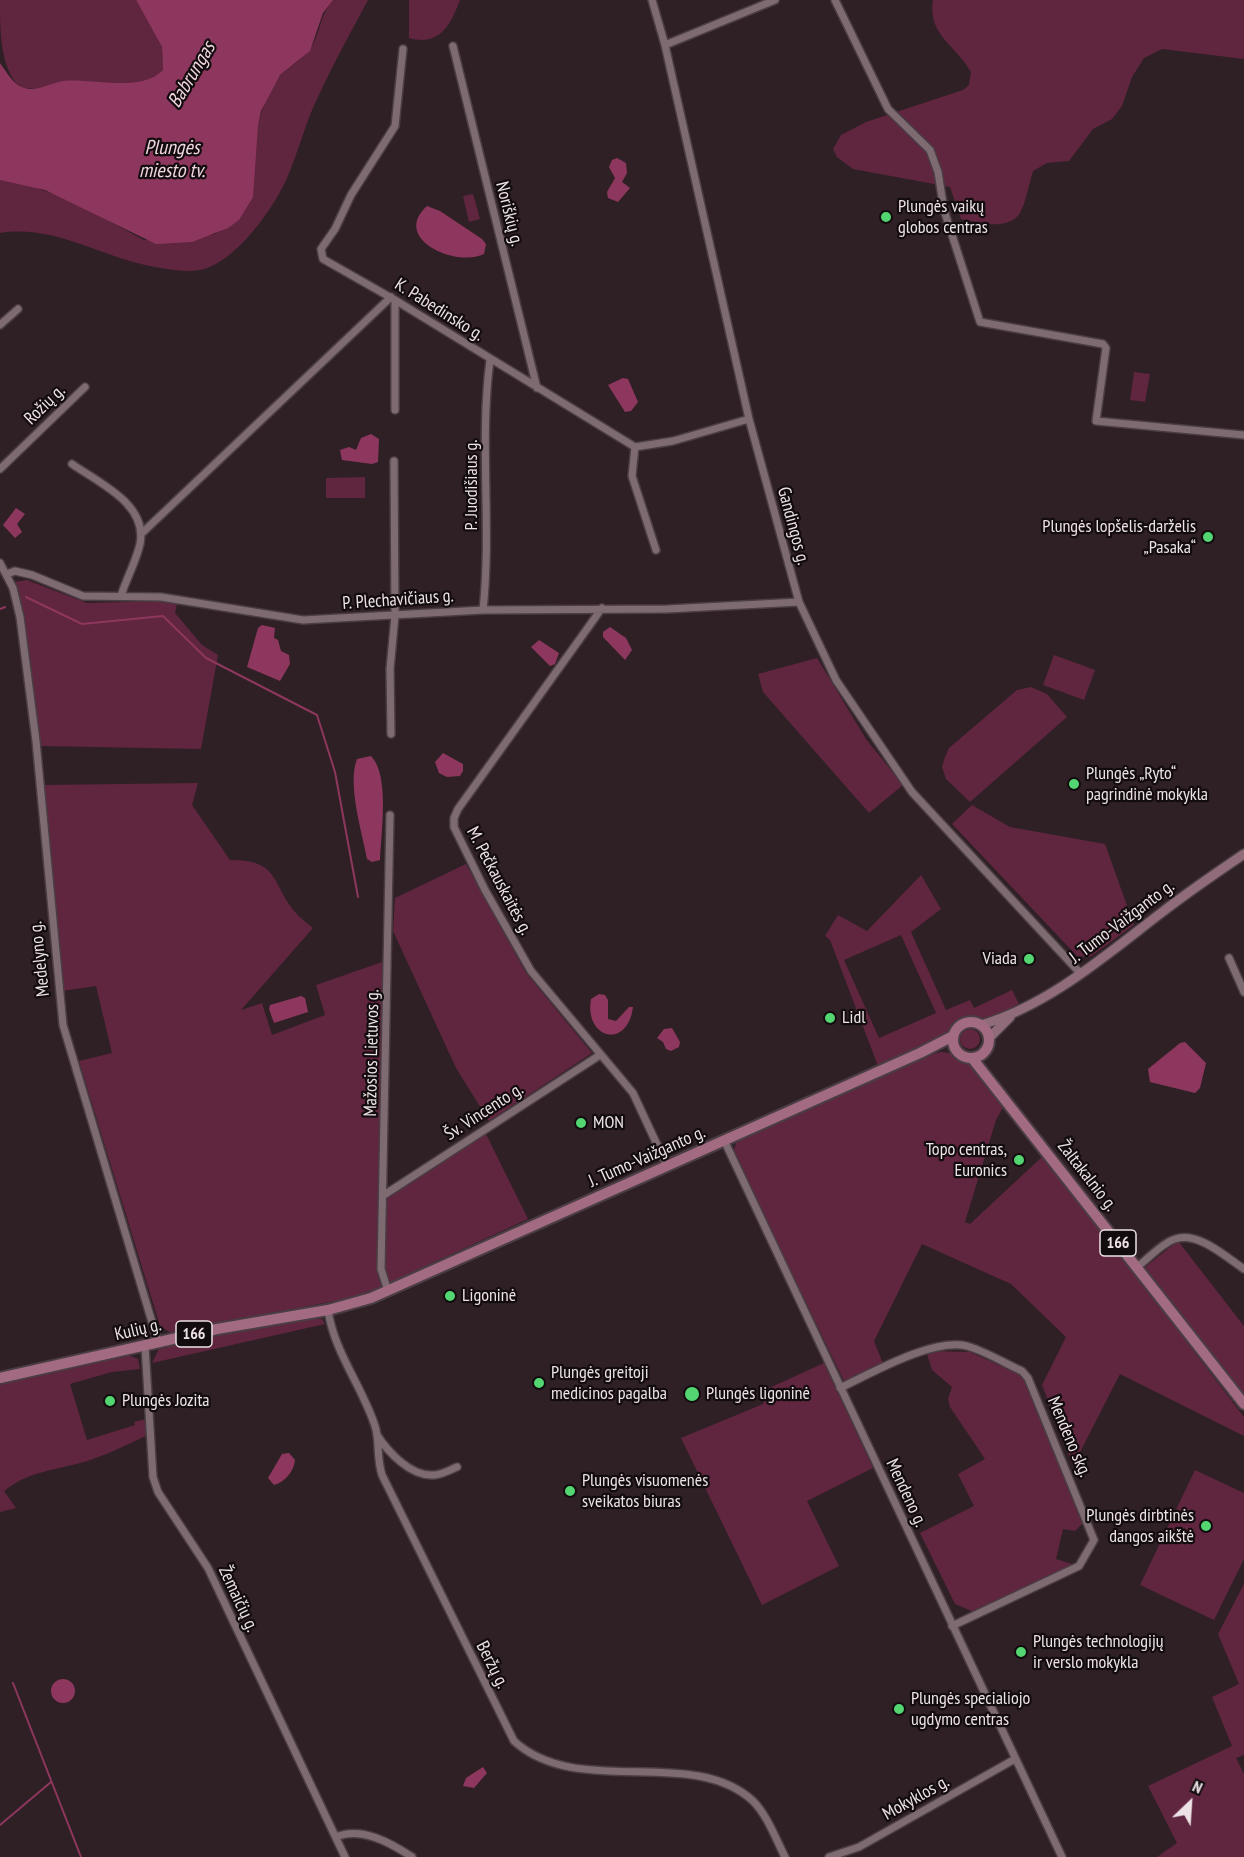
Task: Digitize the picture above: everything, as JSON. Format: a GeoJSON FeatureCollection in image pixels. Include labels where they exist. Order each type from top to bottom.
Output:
{"type":"FeatureCollection","features":[{"type":"Feature","properties":{"kind":"main road","name":"J. Tumo-Vaižganto g."},"geometry":{"type":"LineString","coordinates":[[981,1024],[1016,1012],[1081,974],[1202,882],[1244,854]]}},
{"type":"Feature","properties":{"kind":"main road","name":"J. Tumo-Vaižganto g."},"geometry":{"type":"LineString","coordinates":[[989,1038],[1016,1012]]}},
{"type":"Feature","properties":{"kind":"main road","name":"166"},"geometry":{"type":"LineString","coordinates":[[953,1036],[963,1023],[981,1024]]}},
{"type":"Feature","properties":{"kind":"main road"},"geometry":{"type":"LineString","coordinates":[[972,1058],[984,1052],[989,1038],[981,1024]]}},
{"type":"Feature","properties":{"kind":"main road","name":"J. Tumo-Vaižganto g."},"geometry":{"type":"LineString","coordinates":[[388,1291],[920,1053],[953,1036]]}},
{"type":"Feature","properties":{"kind":"main road"},"geometry":{"type":"LineString","coordinates":[[953,1036],[956,1050]]}},
{"type":"Feature","properties":{"kind":"main road","name":"J. Tumo-Vaižganto g."},"geometry":{"type":"LineString","coordinates":[[920,1053],[956,1050]]}},
{"type":"Feature","properties":{"kind":"main road","name":"166"},"geometry":{"type":"LineString","coordinates":[[956,1050],[963,1056],[972,1058]]}},
{"type":"Feature","properties":{"kind":"main road","name":"Žaltakalnio g."},"geometry":{"type":"LineString","coordinates":[[984,1052],[993,1081]]}},
{"type":"Feature","properties":{"kind":"main road","name":"Žaltakalnio g."},"geometry":{"type":"LineString","coordinates":[[972,1058],[993,1081],[1244,1404]]}},
{"type":"Feature","properties":{"kind":"main road","name":"Kulių g."},"geometry":{"type":"LineString","coordinates":[[0,1378],[245,1323],[328,1310],[388,1291]]}},
{"type":"Feature","properties":{"kind":"street","name":"Gandingos g."},"geometry":{"type":"LineString","coordinates":[[652,0],[665,45],[749,419],[799,602],[836,680],[912,792],[1081,974]]}},
{"type":"Feature","properties":{"kind":"street"},"geometry":{"type":"LineString","coordinates":[[665,45],[775,0]]}},
{"type":"Feature","properties":{"kind":"street"},"geometry":{"type":"LineString","coordinates":[[836,0],[888,109],[930,150],[938,172],[944,210],[981,322],[1103,344],[1106,348],[1096,422],[1244,435]]}},
{"type":"Feature","properties":{"kind":"street","name":"Noriškių g."},"geometry":{"type":"LineString","coordinates":[[453,46],[537,388]]}},
{"type":"Feature","properties":{"kind":"street","name":"K. Pabedinsko g."},"geometry":{"type":"LineString","coordinates":[[403,49],[395,126],[351,195],[335,229],[321,249],[320,255],[635,447]]}},
{"type":"Feature","properties":{"kind":"street"},"geometry":{"type":"LineString","coordinates":[[393,299],[395,410]]}},
{"type":"Feature","properties":{"kind":"street"},"geometry":{"type":"LineString","coordinates":[[141,534],[393,299]]}},
{"type":"Feature","properties":{"kind":"street"},"geometry":{"type":"LineString","coordinates":[[0,325],[18,309]]}},
{"type":"Feature","properties":{"kind":"street","name":"P. Juodišiaus g."},"geometry":{"type":"LineString","coordinates":[[483,610],[488,518],[486,414],[490,360]]}},
{"type":"Feature","properties":{"kind":"street","name":"Rožių g."},"geometry":{"type":"LineString","coordinates":[[0,470],[85,387]]}},
{"type":"Feature","properties":{"kind":"street"},"geometry":{"type":"LineString","coordinates":[[656,550],[632,476],[635,447],[673,441],[749,419]]}},
{"type":"Feature","properties":{"kind":"street"},"geometry":{"type":"LineString","coordinates":[[391,734],[390,669],[396,616],[394,461]]}},
{"type":"Feature","properties":{"kind":"street"},"geometry":{"type":"LineString","coordinates":[[72,464],[130,506],[140,525],[140,546],[121,596]]}},
{"type":"Feature","properties":{"kind":"street","name":"Medelyno g."},"geometry":{"type":"LineString","coordinates":[[0,563],[7,574],[20,617],[36,741],[63,1025],[158,1342]]}},
{"type":"Feature","properties":{"kind":"street","name":"P. Plechavičiaus g."},"geometry":{"type":"LineString","coordinates":[[7,574],[15,571],[32,575],[82,596],[161,597],[303,620],[483,610],[667,609],[799,602]]}},
{"type":"Feature","properties":{"kind":"street","name":"M. Pečkauskaitės g."},"geometry":{"type":"LineString","coordinates":[[602,608],[454,818],[454,827],[485,890],[531,971],[633,1093],[667,1166]]}},
{"type":"Feature","properties":{"kind":"street","name":"Mažosios Lietuvos g."},"geometry":{"type":"LineString","coordinates":[[388,1291],[381,1269],[390,815]]}},
{"type":"Feature","properties":{"kind":"street"},"geometry":{"type":"LineString","coordinates":[[1228,958],[1244,992]]}},
{"type":"Feature","properties":{"kind":"street","name":"Šv. Vincento g."},"geometry":{"type":"LineString","coordinates":[[384,1195],[600,1055]]}},
{"type":"Feature","properties":{"kind":"street","name":"Mendeno g."},"geometry":{"type":"LineString","coordinates":[[724,1140],[1062,1857]]}},
{"type":"Feature","properties":{"kind":"street"},"geometry":{"type":"LineString","coordinates":[[1137,1267],[1173,1239],[1184,1236],[1209,1246],[1244,1269]]}},
{"type":"Feature","properties":{"kind":"street","name":"Beržų g."},"geometry":{"type":"LineString","coordinates":[[328,1310],[335,1337],[377,1435],[377,1461],[382,1475],[514,1741],[529,1755],[549,1763],[621,1772],[705,1776],[730,1784],[753,1802],[785,1857]]}},
{"type":"Feature","properties":{"kind":"street","name":"Mendeno skg."},"geometry":{"type":"LineString","coordinates":[[840,1388],[925,1351],[952,1345],[968,1346],[1022,1371],[1028,1378],[1094,1540],[1079,1566],[952,1626]]}},
{"type":"Feature","properties":{"kind":"street","name":"Žemaičių g."},"geometry":{"type":"LineString","coordinates":[[145,1346],[153,1477],[158,1492],[208,1568],[345,1857]]}},
{"type":"Feature","properties":{"kind":"street"},"geometry":{"type":"LineString","coordinates":[[377,1435],[389,1453],[415,1470],[433,1476],[457,1467]]}},
{"type":"Feature","properties":{"kind":"street","name":"Mokyklos g."},"geometry":{"type":"LineString","coordinates":[[829,1857],[859,1847],[1015,1760]]}},
{"type":"Feature","properties":{"kind":"street"},"geometry":{"type":"LineString","coordinates":[[336,1837],[343,1834],[359,1834],[381,1839],[412,1857]]}},
{"type":"Feature","properties":{"kind":"shaded area"},"geometry":{"type":"Polygon","coordinates":[[[0,0],[136,0],[162,47],[163,70],[154,77],[131,83],[69,81],[35,88],[22,87],[11,75],[4,55],[0,0]]]}},
{"type":"Feature","properties":{"kind":"shaded area"},"geometry":{"type":"Polygon","coordinates":[[[333,0],[368,0],[313,107],[281,190],[263,219],[239,247],[226,258],[199,270],[172,270],[145,265],[38,233],[0,233],[0,180],[26,184],[68,199],[144,240],[215,234],[239,220],[255,134],[266,100],[282,73],[310,49],[333,0]]]}},
{"type":"Feature","properties":{"kind":"shaded area"},"geometry":{"type":"Polygon","coordinates":[[[409,0],[460,0],[453,17],[443,31],[429,39],[420,40],[409,38],[409,0]]]}},
{"type":"Feature","properties":{"kind":"shaded area"},"geometry":{"type":"Polygon","coordinates":[[[933,0],[1244,0],[1244,59],[1162,49],[1144,58],[1132,77],[1122,106],[1112,119],[1093,129],[1069,161],[1047,163],[1033,171],[1024,204],[1015,219],[1001,224],[975,222],[961,219],[950,187],[853,169],[837,157],[833,149],[841,135],[866,122],[963,90],[969,85],[971,72],[938,31],[934,22],[933,0]]]}},
{"type":"Feature","properties":{"kind":"shaded area"},"geometry":{"type":"Polygon","coordinates":[[[473,194],[480,219],[469,222],[463,196],[473,194]]]}},
{"type":"Feature","properties":{"kind":"shaded area"},"geometry":{"type":"Polygon","coordinates":[[[1134,372],[1150,374],[1145,402],[1130,400],[1134,372]]]}},
{"type":"Feature","properties":{"kind":"shaded area"},"geometry":{"type":"Polygon","coordinates":[[[365,477],[365,498],[326,498],[326,478],[365,477]]]}},
{"type":"Feature","properties":{"kind":"shaded area"},"geometry":{"type":"Polygon","coordinates":[[[27,580],[87,603],[159,601],[177,604],[175,613],[202,645],[218,655],[201,749],[40,746],[25,626],[14,582],[27,580]]]}},
{"type":"Feature","properties":{"kind":"shaded area"},"geometry":{"type":"Polygon","coordinates":[[[1054,655],[1095,670],[1084,700],[1043,685],[1054,655]]]}},
{"type":"Feature","properties":{"kind":"shaded area"},"geometry":{"type":"Polygon","coordinates":[[[817,658],[866,739],[903,785],[869,813],[763,692],[758,674],[817,658]]]}},
{"type":"Feature","properties":{"kind":"shaded area"},"geometry":{"type":"Polygon","coordinates":[[[1031,687],[1047,694],[1067,717],[970,802],[946,779],[942,767],[949,748],[1017,690],[1031,687]]]}},
{"type":"Feature","properties":{"kind":"shaded area"},"geometry":{"type":"Polygon","coordinates":[[[198,783],[192,805],[230,860],[258,864],[266,869],[295,912],[313,928],[241,1010],[262,1003],[272,1035],[325,1015],[316,985],[385,961],[380,1201],[485,1132],[528,1219],[376,1289],[350,1298],[171,1333],[160,1326],[79,1061],[112,1053],[96,986],[62,991],[43,785],[198,783]]]}},
{"type":"Feature","properties":{"kind":"shaded area"},"geometry":{"type":"Polygon","coordinates":[[[972,805],[1010,827],[1105,844],[1134,925],[1090,957],[1077,956],[952,824],[972,805]]]}},
{"type":"Feature","properties":{"kind":"shaded area"},"geometry":{"type":"Polygon","coordinates":[[[466,864],[526,973],[592,1053],[489,1121],[456,1068],[393,931],[395,898],[466,864]]]}},
{"type":"Feature","properties":{"kind":"shaded area"},"geometry":{"type":"Polygon","coordinates":[[[921,875],[941,909],[911,932],[946,1010],[970,1000],[974,1008],[1012,990],[1019,1004],[994,1018],[985,1020],[963,1018],[945,1038],[878,1066],[830,940],[825,936],[838,915],[867,931],[921,875]],[[901,935],[844,960],[879,1038],[936,1013],[901,935]]]}},
{"type":"Feature","properties":{"kind":"shaded area"},"geometry":{"type":"Polygon","coordinates":[[[966,1029],[974,1029],[980,1035],[980,1043],[974,1049],[966,1049],[960,1043],[960,1035],[966,1029]]]}},
{"type":"Feature","properties":{"kind":"shaded area"},"geometry":{"type":"Polygon","coordinates":[[[941,1052],[952,1054],[970,1063],[1005,1104],[996,1120],[965,1222],[970,1224],[1044,1155],[1244,1417],[1244,1436],[1120,1374],[1073,1466],[1042,1385],[1066,1337],[1011,1284],[922,1244],[874,1341],[884,1366],[845,1383],[733,1153],[737,1140],[923,1056],[941,1052]]]}},
{"type":"Feature","properties":{"kind":"shaded area"},"geometry":{"type":"Polygon","coordinates":[[[1178,1241],[1244,1326],[1244,1396],[1145,1267],[1178,1241]]]}},
{"type":"Feature","properties":{"kind":"shaded area"},"geometry":{"type":"Polygon","coordinates":[[[305,1319],[322,1319],[325,1324],[152,1363],[159,1349],[222,1333],[305,1319]]]}},
{"type":"Feature","properties":{"kind":"shaded area"},"geometry":{"type":"Polygon","coordinates":[[[936,1351],[970,1352],[1023,1376],[1083,1523],[1075,1531],[1063,1529],[1056,1559],[1072,1564],[1071,1567],[974,1612],[955,1604],[920,1533],[974,1506],[958,1474],[985,1459],[950,1407],[948,1399],[952,1387],[932,1370],[927,1354],[936,1351]]]}},
{"type":"Feature","properties":{"kind":"shaded area"},"geometry":{"type":"Polygon","coordinates":[[[128,1355],[138,1359],[140,1369],[112,1372],[70,1384],[87,1440],[135,1425],[134,1422],[145,1419],[146,1436],[100,1457],[25,1478],[4,1491],[16,1508],[0,1512],[0,1383],[128,1355]]]}},
{"type":"Feature","properties":{"kind":"shaded area"},"geometry":{"type":"Polygon","coordinates":[[[824,1363],[873,1468],[807,1501],[839,1566],[762,1605],[681,1438],[763,1404],[767,1389],[824,1363]]]}},
{"type":"Feature","properties":{"kind":"shaded area","name":"Plungės dirbtinės dangos aikštė"},"geometry":{"type":"Polygon","coordinates":[[[1195,1470],[1244,1493],[1244,1559],[1214,1620],[1140,1585],[1195,1470]]]}},
{"type":"Feature","properties":{"kind":"shaded area"},"geometry":{"type":"Polygon","coordinates":[[[1244,1584],[1244,1755],[1236,1758],[1244,1774],[1244,1857],[1157,1857],[1177,1843],[1148,1786],[1232,1746],[1212,1697],[1239,1684],[1218,1634],[1244,1584]]]}},
{"type":"Feature","properties":{"kind":"water","name":"Plungės miesto tv."},"geometry":{"type":"Polygon","coordinates":[[[136,0],[333,0],[323,13],[310,51],[280,75],[261,111],[253,197],[239,220],[228,228],[192,242],[156,244],[45,190],[0,180],[0,63],[15,83],[27,89],[63,81],[129,83],[153,77],[163,70],[162,47],[136,0]]]}},
{"type":"Feature","properties":{"kind":"water"},"geometry":{"type":"Polygon","coordinates":[[[617,158],[626,163],[627,173],[622,182],[630,188],[618,202],[608,198],[607,192],[615,178],[609,167],[612,160],[617,158]]]}},
{"type":"Feature","properties":{"kind":"water"},"geometry":{"type":"Polygon","coordinates":[[[427,206],[440,211],[482,239],[486,244],[484,254],[458,257],[431,247],[422,239],[417,229],[418,218],[427,206]]]}},
{"type":"Feature","properties":{"kind":"water"},"geometry":{"type":"Polygon","coordinates":[[[623,378],[628,379],[638,402],[631,411],[625,412],[608,385],[623,378]]]}},
{"type":"Feature","properties":{"kind":"water"},"geometry":{"type":"Polygon","coordinates":[[[371,434],[379,439],[378,462],[372,464],[342,460],[340,450],[349,447],[356,450],[361,438],[371,434]]]}},
{"type":"Feature","properties":{"kind":"water"},"geometry":{"type":"Polygon","coordinates":[[[16,508],[25,514],[17,524],[22,532],[15,538],[3,525],[16,508]]]}},
{"type":"Feature","properties":{"kind":"water"},"geometry":{"type":"Polygon","coordinates":[[[262,625],[275,628],[274,638],[278,640],[281,651],[289,655],[290,664],[280,681],[247,667],[258,628],[262,625]]]}},
{"type":"Feature","properties":{"kind":"water"},"geometry":{"type":"Polygon","coordinates":[[[610,627],[626,638],[632,650],[625,660],[603,637],[603,632],[610,627]]]}},
{"type":"Feature","properties":{"kind":"water"},"geometry":{"type":"Polygon","coordinates":[[[539,640],[559,653],[555,664],[550,666],[531,647],[539,640]]]}},
{"type":"Feature","properties":{"kind":"water"},"geometry":{"type":"Polygon","coordinates":[[[443,753],[463,764],[460,776],[447,777],[439,773],[435,762],[443,753]]]}},
{"type":"Feature","properties":{"kind":"water"},"geometry":{"type":"Polygon","coordinates":[[[371,756],[381,777],[383,805],[380,860],[372,862],[367,859],[354,795],[354,769],[357,759],[371,756]]]}},
{"type":"Feature","properties":{"kind":"water"},"geometry":{"type":"Polygon","coordinates":[[[599,994],[605,995],[608,1000],[608,1019],[616,1021],[629,1007],[633,1007],[629,1021],[623,1030],[615,1034],[607,1034],[594,1023],[591,999],[599,994]]]}},
{"type":"Feature","properties":{"kind":"water"},"geometry":{"type":"Polygon","coordinates":[[[301,996],[305,998],[308,1012],[274,1023],[269,1009],[270,1005],[301,996]]]}},
{"type":"Feature","properties":{"kind":"water"},"geometry":{"type":"Polygon","coordinates":[[[672,1028],[680,1042],[679,1047],[671,1051],[666,1049],[663,1042],[657,1038],[664,1029],[672,1028]]]}},
{"type":"Feature","properties":{"kind":"water"},"geometry":{"type":"Polygon","coordinates":[[[1185,1042],[1206,1063],[1200,1088],[1195,1093],[1150,1082],[1148,1069],[1180,1043],[1185,1042]]]}},
{"type":"Feature","properties":{"kind":"water"},"geometry":{"type":"Polygon","coordinates":[[[289,1453],[295,1460],[293,1468],[285,1479],[274,1485],[268,1478],[282,1454],[289,1453]]]}},
{"type":"Feature","properties":{"kind":"water"},"geometry":{"type":"Polygon","coordinates":[[[63,1679],[71,1683],[75,1691],[71,1699],[63,1703],[55,1699],[51,1691],[55,1683],[63,1679]]]}},
{"type":"Feature","properties":{"kind":"water"},"geometry":{"type":"Polygon","coordinates":[[[483,1767],[487,1773],[474,1788],[463,1786],[466,1778],[483,1767]]]}},
{"type":"Feature","properties":{"kind":"waterway"},"geometry":{"type":"LineString","coordinates":[[26,597],[82,624],[163,616],[206,658],[317,715],[335,772],[358,897]]}},
{"type":"Feature","properties":{"kind":"waterway"},"geometry":{"type":"LineString","coordinates":[[0,609],[5,607]]}},
{"type":"Feature","properties":{"kind":"waterway"},"geometry":{"type":"LineString","coordinates":[[13,1683],[81,1857]]}},
{"type":"Feature","properties":{"kind":"waterway"},"geometry":{"type":"LineString","coordinates":[[0,1825],[51,1782]]}},
{"type":"Feature","properties":{"kind":"place","name":"Plungės vaikų globos centras"},"geometry":{"type":"Point","coordinates":[886,217]}},
{"type":"Feature","properties":{"kind":"place","name":"Plungės lopšelis-darželis „Pasaka“"},"geometry":{"type":"Point","coordinates":[1208,537]}},
{"type":"Feature","properties":{"kind":"place","name":"Plungės „Ryto“ pagrindinė mokykla"},"geometry":{"type":"Point","coordinates":[1074,784]}},
{"type":"Feature","properties":{"kind":"place","name":"Viada"},"geometry":{"type":"Point","coordinates":[1029,959]}},
{"type":"Feature","properties":{"kind":"place","name":"Lidl"},"geometry":{"type":"Point","coordinates":[830,1018]}},
{"type":"Feature","properties":{"kind":"place","name":"MON"},"geometry":{"type":"Point","coordinates":[581,1123]}},
{"type":"Feature","properties":{"kind":"place","name":"Topo centras, Euronics"},"geometry":{"type":"Point","coordinates":[1019,1160]}},
{"type":"Feature","properties":{"kind":"place","name":"Ligoninė"},"geometry":{"type":"Point","coordinates":[450,1296]}},
{"type":"Feature","properties":{"kind":"place","name":"Plungės greitoji medicinos pagalba"},"geometry":{"type":"Point","coordinates":[539,1383]}},
{"type":"Feature","properties":{"kind":"place","name":"Plungės ligoninė"},"geometry":{"type":"Point","coordinates":[692,1394]}},
{"type":"Feature","properties":{"kind":"place","name":"Plungės Jozita"},"geometry":{"type":"Point","coordinates":[110,1401]}},
{"type":"Feature","properties":{"kind":"place","name":"Plungės visuomenės sveikatos biuras"},"geometry":{"type":"Point","coordinates":[570,1491]}},
{"type":"Feature","properties":{"kind":"place","name":"Plungės dirbtinės dangos aikštė"},"geometry":{"type":"Point","coordinates":[1206,1526]}},
{"type":"Feature","properties":{"kind":"place","name":"Plungės technologijų ir verslo mokykla"},"geometry":{"type":"Point","coordinates":[1021,1652]}},
{"type":"Feature","properties":{"kind":"place","name":"Plungės specialiojo ugdymo centras"},"geometry":{"type":"Point","coordinates":[899,1709]}},
{"type":"Feature","properties":{"kind":"water label","name":"Babrungas"},"geometry":{"type":"Point","coordinates":[192,75]}}]}
